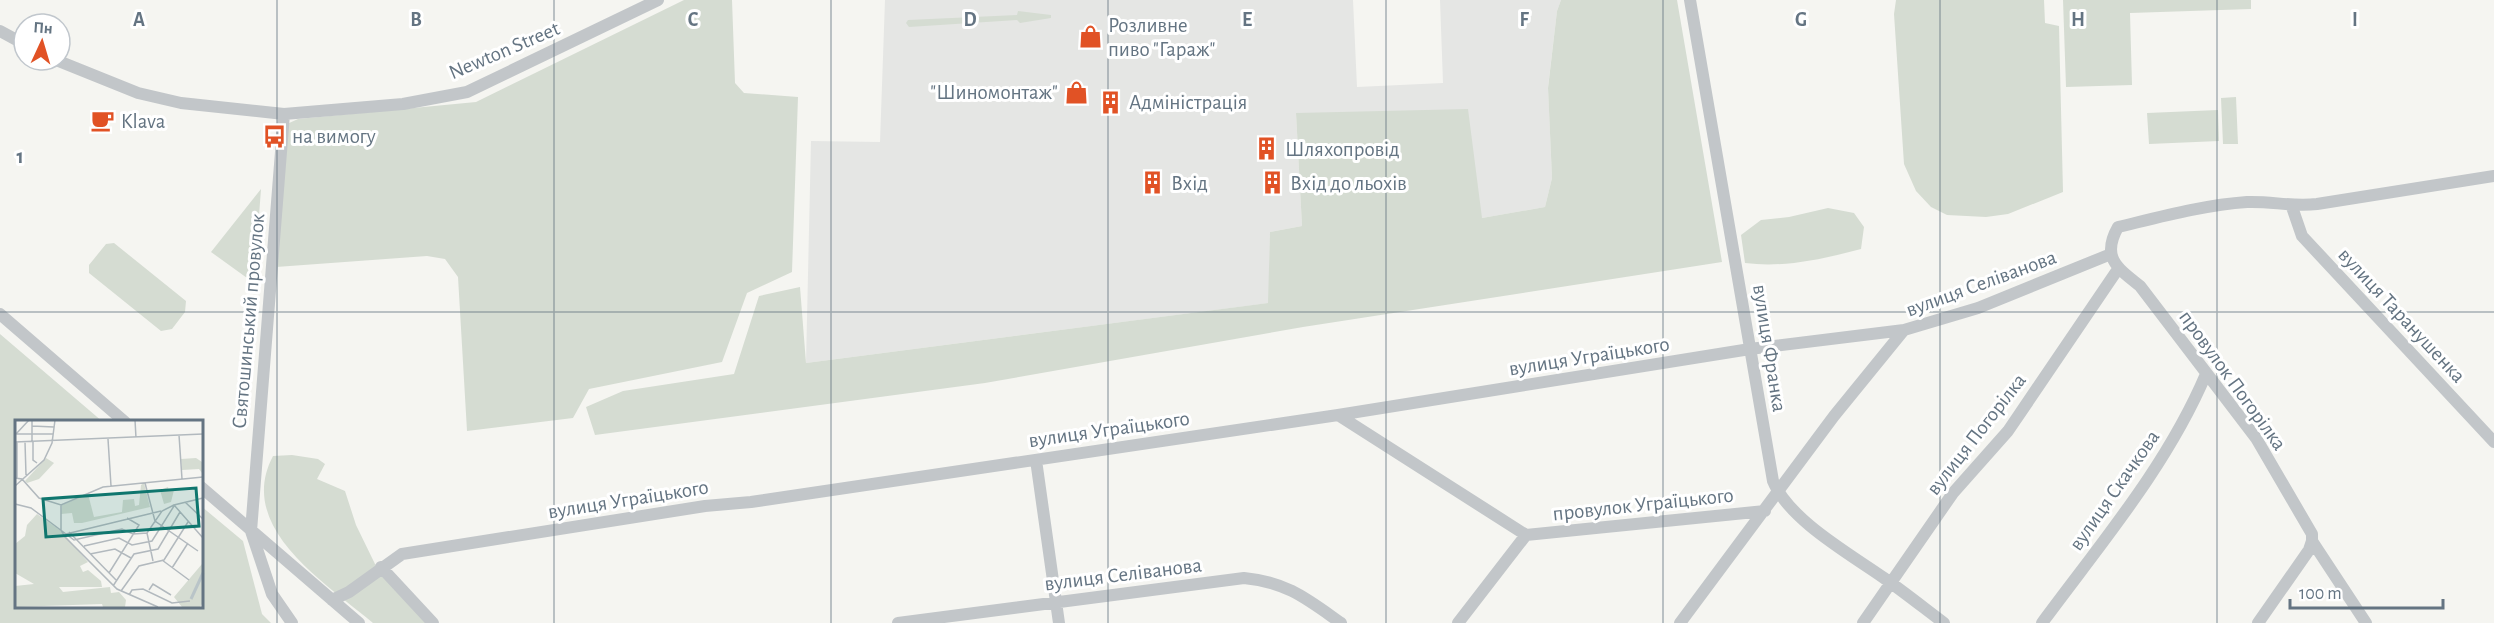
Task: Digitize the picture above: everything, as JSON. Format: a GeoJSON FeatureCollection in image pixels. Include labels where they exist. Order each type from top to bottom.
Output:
{"type":"FeatureCollection","features":[{"type":"Feature","properties":{"kind":"street","name":"Newton Street"},"geometry":{"type":"LineString","coordinates":[[72,66],[167,102],[284,114],[404,104],[467,92],[658,0]]}},
{"type":"Feature","properties":{"kind":"street","name":"вулиця Франка"},"geometry":{"type":"LineString","coordinates":[[1690,0],[1773,482],[1787,506],[1944,623]]}},
{"type":"Feature","properties":{"kind":"street","name":"Святошинський провулок"},"geometry":{"type":"LineString","coordinates":[[251,531],[284,114]]}},
{"type":"Feature","properties":{"kind":"street"},"geometry":{"type":"LineString","coordinates":[[2111,254],[2110,241],[2118,226],[2245,202],[2268,202],[2292,207],[2494,176]]}},
{"type":"Feature","properties":{"kind":"street","name":"вулиця Таранушенка"},"geometry":{"type":"LineString","coordinates":[[2292,207],[2302,236],[2494,442]]}},
{"type":"Feature","properties":{"kind":"street","name":"провулок Погорілка"},"geometry":{"type":"LineString","coordinates":[[2111,254],[2118,269],[2140,286],[2256,438],[2312,534],[2312,541],[2366,623]]}},
{"type":"Feature","properties":{"kind":"street","name":"вулиця Селіванова"},"geometry":{"type":"LineString","coordinates":[[1680,623],[1834,416],[1904,330],[1978,308],[2111,254]]}},
{"type":"Feature","properties":{"kind":"street","name":"вулиця Погорілка"},"geometry":{"type":"LineString","coordinates":[[1863,623],[1953,493],[2008,431],[2118,269]]}},
{"type":"Feature","properties":{"kind":"street"},"geometry":{"type":"LineString","coordinates":[[0,314],[123,420]]}},
{"type":"Feature","properties":{"kind":"street","name":"вулиця Уграїцького"},"geometry":{"type":"LineString","coordinates":[[332,600],[349,592],[402,554],[601,522],[1338,415],[1750,349],[1904,330]]}},
{"type":"Feature","properties":{"kind":"street","name":"вулиця Скачкова"},"geometry":{"type":"LineString","coordinates":[[2042,623],[2164,458],[2189,414],[2206,374]]}},
{"type":"Feature","properties":{"kind":"street","name":"провулок Уграїцького"},"geometry":{"type":"LineString","coordinates":[[1338,415],[1526,536],[1765,511]]}},
{"type":"Feature","properties":{"kind":"street"},"geometry":{"type":"LineString","coordinates":[[1036,460],[1059,623]]}},
{"type":"Feature","properties":{"kind":"street"},"geometry":{"type":"LineString","coordinates":[[202,488],[359,623]]}},
{"type":"Feature","properties":{"kind":"street"},"geometry":{"type":"LineString","coordinates":[[251,531],[272,594],[292,623]]}},
{"type":"Feature","properties":{"kind":"street","name":"провулок Уграїцького"},"geometry":{"type":"LineString","coordinates":[[1458,623],[1526,536]]}},
{"type":"Feature","properties":{"kind":"street"},"geometry":{"type":"LineString","coordinates":[[2258,623],[2309,550],[2312,541]]}},
{"type":"Feature","properties":{"kind":"street"},"geometry":{"type":"LineString","coordinates":[[381,567],[433,623]]}},
{"type":"Feature","properties":{"kind":"street","name":"вулиця Селіванова"},"geometry":{"type":"LineString","coordinates":[[898,623],[1055,601],[1245,579],[1270,580],[1302,595],[1341,623]]}},
{"type":"Feature","properties":{"kind":"shaded area"},"geometry":{"type":"Polygon","coordinates":[[[684,0],[732,0],[735,83],[744,93],[798,97],[792,272],[747,293],[722,362],[589,389],[573,418],[467,431],[458,277],[445,259],[427,256],[276,267],[287,124],[298,119],[476,102],[684,0]]]}},
{"type":"Feature","properties":{"kind":"shaded area"},"geometry":{"type":"Polygon","coordinates":[[[885,0],[1353,0],[1357,87],[1443,83],[1440,0],[1561,0],[1557,11],[1548,87],[1552,178],[1545,207],[1482,218],[1296,113],[1302,226],[1270,232],[1269,303],[806,363],[811,141],[880,142],[885,0]]]}},
{"type":"Feature","properties":{"kind":"shaded area"},"geometry":{"type":"Polygon","coordinates":[[[1561,0],[1677,0],[1722,262],[1303,327],[985,383],[595,435],[586,407],[623,391],[734,374],[759,296],[800,287],[806,363],[1268,303],[1270,232],[1302,226],[1296,113],[1468,109],[1482,218],[1545,207],[1552,178],[1548,88],[1557,11],[1561,0]]]}},
{"type":"Feature","properties":{"kind":"shaded area"},"geometry":{"type":"Polygon","coordinates":[[[1896,0],[2044,0],[2045,23],[2059,26],[2063,192],[2008,214],[1986,217],[1947,215],[1931,207],[1916,191],[1904,164],[1894,14],[1896,0]]]}},
{"type":"Feature","properties":{"kind":"shaded area"},"geometry":{"type":"Polygon","coordinates":[[[2063,0],[2251,0],[2251,9],[2130,13],[2132,85],[2066,87],[2063,0]]]}},
{"type":"Feature","properties":{"kind":"shaded area"},"geometry":{"type":"Polygon","coordinates":[[[1018,11],[1051,15],[1051,18],[1020,23],[1017,20],[909,27],[906,23],[908,20],[1017,15],[1018,11]]]}},
{"type":"Feature","properties":{"kind":"shaded area"},"geometry":{"type":"Polygon","coordinates":[[[2236,97],[2238,144],[2223,144],[2221,98],[2236,97]]]}},
{"type":"Feature","properties":{"kind":"shaded area"},"geometry":{"type":"Polygon","coordinates":[[[2218,110],[2219,141],[2149,144],[2147,113],[2218,110]]]}},
{"type":"Feature","properties":{"kind":"shaded area"},"geometry":{"type":"Polygon","coordinates":[[[261,189],[254,283],[211,252],[261,189]]]}},
{"type":"Feature","properties":{"kind":"shaded area"},"geometry":{"type":"Polygon","coordinates":[[[1828,208],[1854,213],[1864,227],[1861,249],[1789,263],[1745,263],[1741,235],[1761,220],[1789,217],[1828,208]]]}},
{"type":"Feature","properties":{"kind":"shaded area"},"geometry":{"type":"Polygon","coordinates":[[[114,243],[186,301],[185,312],[172,329],[161,331],[89,273],[89,265],[106,244],[114,243]]]}},
{"type":"Feature","properties":{"kind":"shaded area"},"geometry":{"type":"Polygon","coordinates":[[[0,334],[101,420],[15,420],[15,608],[202,608],[202,507],[243,541],[262,614],[271,623],[0,623],[0,334]]]}},
{"type":"Feature","properties":{"kind":"shaded area"},"geometry":{"type":"Polygon","coordinates":[[[292,455],[318,459],[325,464],[317,479],[345,491],[356,525],[375,564],[433,623],[373,623],[311,572],[291,552],[276,530],[266,507],[264,482],[273,456],[292,455]]]}},
{"type":"Feature","properties":{"kind":"place","name":"Розливне пиво \"Гараж\""},"geometry":{"type":"Point","coordinates":[1090,37]}},
{"type":"Feature","properties":{"kind":"place","name":"\"Шиномонтаж\""},"geometry":{"type":"Point","coordinates":[1076,92]}},
{"type":"Feature","properties":{"kind":"place","name":"Адміністрація"},"geometry":{"type":"Point","coordinates":[1111,102]}},
{"type":"Feature","properties":{"kind":"place","name":"Klava"},"geometry":{"type":"Point","coordinates":[103,121]}},
{"type":"Feature","properties":{"kind":"place","name":"на вимогу"},"geometry":{"type":"Point","coordinates":[274,136]}},
{"type":"Feature","properties":{"kind":"place","name":"Шляхопровід"},"geometry":{"type":"Point","coordinates":[1267,149]}},
{"type":"Feature","properties":{"kind":"place","name":"Вхід"},"geometry":{"type":"Point","coordinates":[1153,183]}},
{"type":"Feature","properties":{"kind":"place","name":"Вхід до льохів"},"geometry":{"type":"Point","coordinates":[1272,183]}}]}
